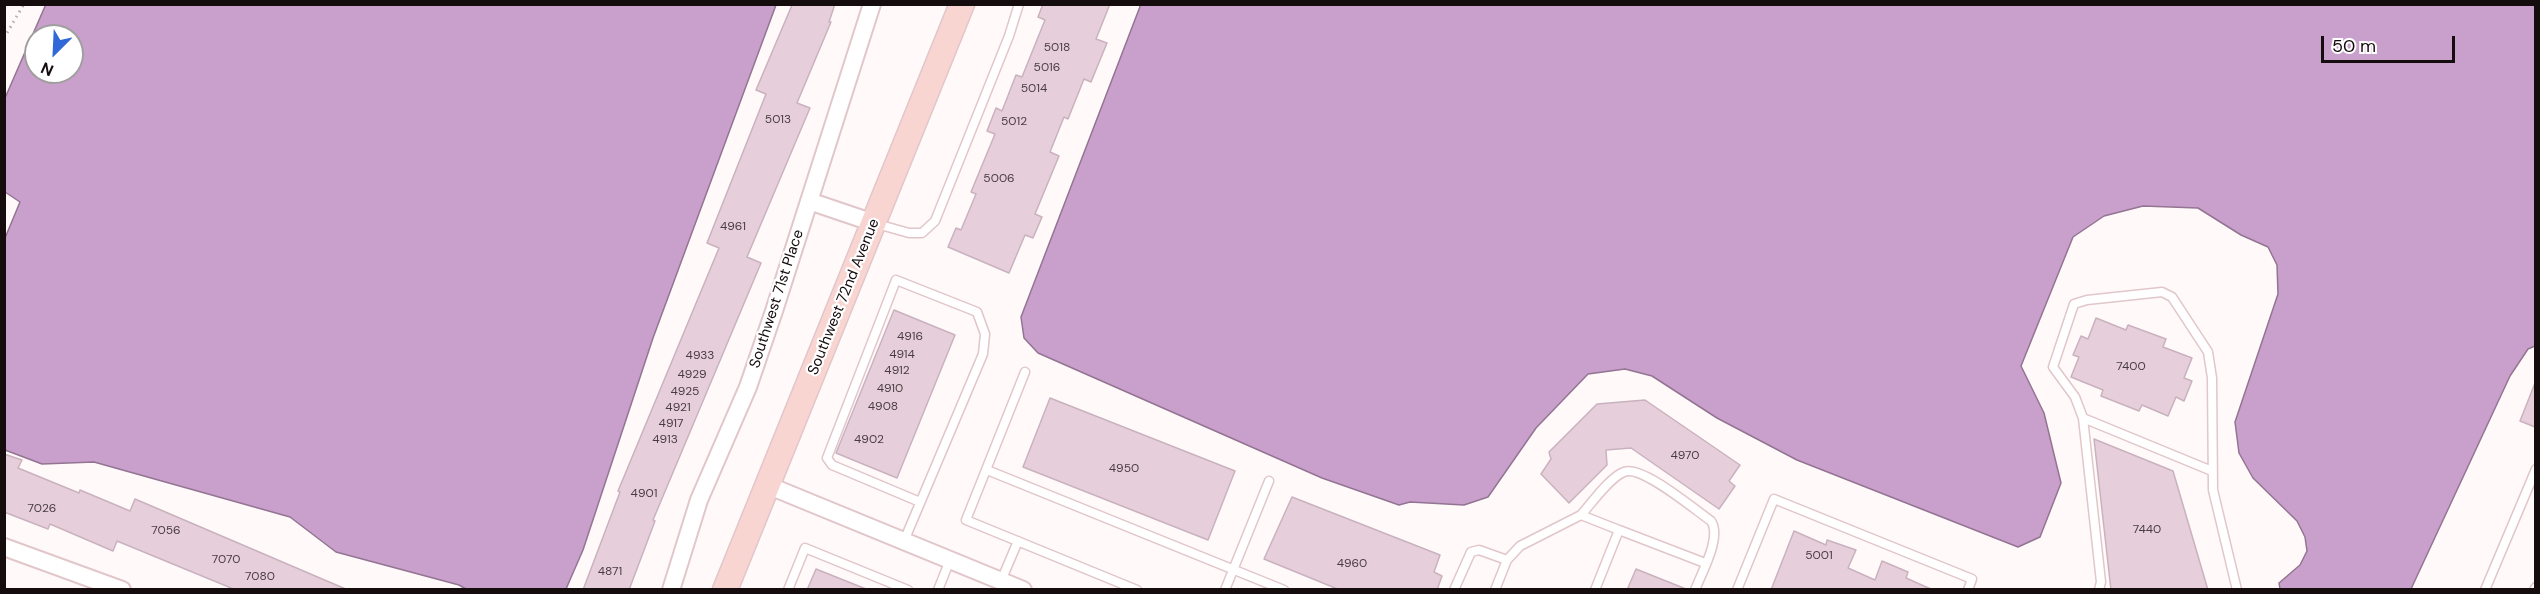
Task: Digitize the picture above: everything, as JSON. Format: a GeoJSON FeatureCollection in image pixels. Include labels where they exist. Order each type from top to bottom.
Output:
{"type":"FeatureCollection","features":[{"type":"Feature","properties":{"kind":"street","name":"Southwest 71st Place"},"geometry":{"type":"LineString","coordinates":[[671,590],[699,500],[735,418],[760,353],[872,4]]}},
{"type":"Feature","properties":{"kind":"street","name":"Southwest 72nd Avenue"},"geometry":{"type":"LineString","coordinates":[[725,590],[963,4]]}},
{"type":"Feature","properties":{"kind":"street"},"geometry":{"type":"LineString","coordinates":[[809,201],[874,223]]}},
{"type":"Feature","properties":{"kind":"street"},"geometry":{"type":"LineString","coordinates":[[767,485],[1023,590]]}},
{"type":"Feature","properties":{"kind":"street"},"geometry":{"type":"LineString","coordinates":[[4,547],[122,590]]}},
{"type":"Feature","properties":{"kind":"lane"},"geometry":{"type":"LineString","coordinates":[[874,223],[909,233],[922,233],[935,221],[1009,36],[1019,4]]}},
{"type":"Feature","properties":{"kind":"lane"},"geometry":{"type":"LineString","coordinates":[[904,541],[921,502],[983,354],[985,334],[977,312],[896,280],[827,458],[832,465],[921,502]]}},
{"type":"Feature","properties":{"kind":"lane"},"geometry":{"type":"LineString","coordinates":[[2100,586],[2083,418],[2075,397],[2053,367],[2074,304],[2087,300],[2162,292],[2172,297],[2208,352],[2212,378],[2213,490],[2238,590]]}},
{"type":"Feature","properties":{"kind":"lane"},"geometry":{"type":"LineString","coordinates":[[1025,372],[966,520],[1137,590]]}},
{"type":"Feature","properties":{"kind":"lane"},"geometry":{"type":"LineString","coordinates":[[2083,418],[2212,471]]}},
{"type":"Feature","properties":{"kind":"lane"},"geometry":{"type":"LineString","coordinates":[[2486,590],[2535,469]]}},
{"type":"Feature","properties":{"kind":"lane"},"geometry":{"type":"LineString","coordinates":[[987,470],[1284,590]]}},
{"type":"Feature","properties":{"kind":"lane"},"geometry":{"type":"LineString","coordinates":[[1495,590],[1507,560],[1520,546],[1581,515],[1618,475],[1630,470],[1638,471],[1711,521],[1716,531],[1715,537],[1695,590]]}},
{"type":"Feature","properties":{"kind":"lane"},"geometry":{"type":"LineString","coordinates":[[1225,590],[1269,482]]}},
{"type":"Feature","properties":{"kind":"lane"},"geometry":{"type":"LineString","coordinates":[[1737,590],[1774,499],[1972,579],[1968,590]]}},
{"type":"Feature","properties":{"kind":"lane"},"geometry":{"type":"LineString","coordinates":[[1581,515],[1705,563]]}},
{"type":"Feature","properties":{"kind":"lane"},"geometry":{"type":"LineString","coordinates":[[1594,590],[1619,530]]}},
{"type":"Feature","properties":{"kind":"lane"},"geometry":{"type":"LineString","coordinates":[[1001,581],[1018,541]]}},
{"type":"Feature","properties":{"kind":"lane"},"geometry":{"type":"LineString","coordinates":[[788,590],[806,548],[908,590]]}},
{"type":"Feature","properties":{"kind":"lane"},"geometry":{"type":"LineString","coordinates":[[1454,590],[1471,552],[1479,550],[1507,560]]}},
{"type":"Feature","properties":{"kind":"lane"},"geometry":{"type":"LineString","coordinates":[[938,590],[950,560]]}},
{"type":"Feature","properties":{"kind":"path"},"geometry":{"type":"LineString","coordinates":[[4,38],[24,4]]}},
{"type":"Feature","properties":{"kind":"shaded area"},"geometry":{"type":"Polygon","coordinates":[[[46,4],[776,5],[653,338],[583,550],[566,589],[466,589],[459,585],[336,552],[290,517],[94,462],[42,464],[5,450],[5,238],[20,202],[5,192],[5,98],[24,54],[24,84],[84,84],[84,24],[37,24],[46,4]]]}},
{"type":"Feature","properties":{"kind":"shaded area"},"geometry":{"type":"Polygon","coordinates":[[[1141,4],[2535,5],[2535,346],[2528,349],[2510,376],[2411,589],[2280,589],[2279,583],[2300,565],[2307,551],[2305,537],[2297,521],[2253,478],[2239,453],[2235,422],[2278,294],[2277,265],[2268,247],[2241,235],[2198,208],[2143,206],[2104,216],[2073,237],[2021,366],[2044,413],[2061,483],[2040,537],[2018,547],[1797,460],[1717,418],[1652,376],[1625,369],[1588,374],[1536,428],[1488,497],[1464,505],[1410,502],[1399,505],[1322,478],[1038,353],[1024,338],[1021,317],[1141,4]]]}},
{"type":"Feature","properties":{"kind":"building"},"geometry":{"type":"Polygon","coordinates":[[[835,4],[829,22],[831,22],[797,103],[810,108],[747,257],[761,263],[653,520],[655,521],[629,590],[583,590],[620,492],[618,491],[719,248],[707,243],[766,94],[756,90],[792,5],[835,4]]]}},
{"type":"Feature","properties":{"kind":"building"},"geometry":{"type":"Polygon","coordinates":[[[1043,4],[1110,4],[1096,39],[1107,43],[1091,82],[1084,79],[1068,119],[1064,117],[1050,152],[1059,156],[1035,214],[1042,217],[1033,238],[1025,235],[1009,273],[948,247],[956,228],[961,230],[976,194],[971,192],[995,134],[987,131],[996,108],[1002,111],[1016,75],[1022,77],[1045,20],[1038,17],[1043,4]]]}},
{"type":"Feature","properties":{"kind":"building"},"geometry":{"type":"Polygon","coordinates":[[[894,310],[955,335],[897,478],[836,453],[894,310]]]}},
{"type":"Feature","properties":{"kind":"building"},"geometry":{"type":"Polygon","coordinates":[[[2096,318],[2126,330],[2128,325],[2166,339],[2163,347],[2192,358],[2184,378],[2192,381],[2184,401],[2176,397],[2168,416],[2142,405],[2139,411],[2101,396],[2103,390],[2071,377],[2079,357],[2073,355],[2081,336],[2088,339],[2096,318]]]}},
{"type":"Feature","properties":{"kind":"building"},"geometry":{"type":"Polygon","coordinates":[[[2535,383],[2535,427],[2520,421],[2535,383]]]}},
{"type":"Feature","properties":{"kind":"building"},"geometry":{"type":"Polygon","coordinates":[[[1050,398],[1235,471],[1208,540],[1023,467],[1050,398]]]}},
{"type":"Feature","properties":{"kind":"building"},"geometry":{"type":"Polygon","coordinates":[[[1645,400],[1740,465],[1729,481],[1735,486],[1719,509],[1631,448],[1606,450],[1607,465],[1569,503],[1541,474],[1551,459],[1549,452],[1597,404],[1645,400]]]}},
{"type":"Feature","properties":{"kind":"building"},"geometry":{"type":"Polygon","coordinates":[[[2094,439],[2173,471],[2208,590],[2111,590],[2094,439]]]}},
{"type":"Feature","properties":{"kind":"building"},"geometry":{"type":"Polygon","coordinates":[[[4,454],[22,460],[18,468],[79,493],[80,490],[130,511],[135,499],[348,590],[236,590],[117,541],[113,551],[50,524],[48,529],[4,512],[4,454]]]}},
{"type":"Feature","properties":{"kind":"building"},"geometry":{"type":"Polygon","coordinates":[[[1292,497],[1440,555],[1434,572],[1442,576],[1437,590],[1340,590],[1264,559],[1292,497]]]}},
{"type":"Feature","properties":{"kind":"building"},"geometry":{"type":"Polygon","coordinates":[[[1794,531],[1826,545],[1827,540],[1856,550],[1848,568],[1875,580],[1882,561],[1908,572],[1906,578],[1933,590],[1771,590],[1794,531]]]}},
{"type":"Feature","properties":{"kind":"building"},"geometry":{"type":"Polygon","coordinates":[[[816,569],[866,589],[866,590],[807,590],[816,569]]]}},
{"type":"Feature","properties":{"kind":"building"},"geometry":{"type":"Polygon","coordinates":[[[1636,569],[1686,589],[1686,590],[1627,590],[1636,569]]]}}]}
